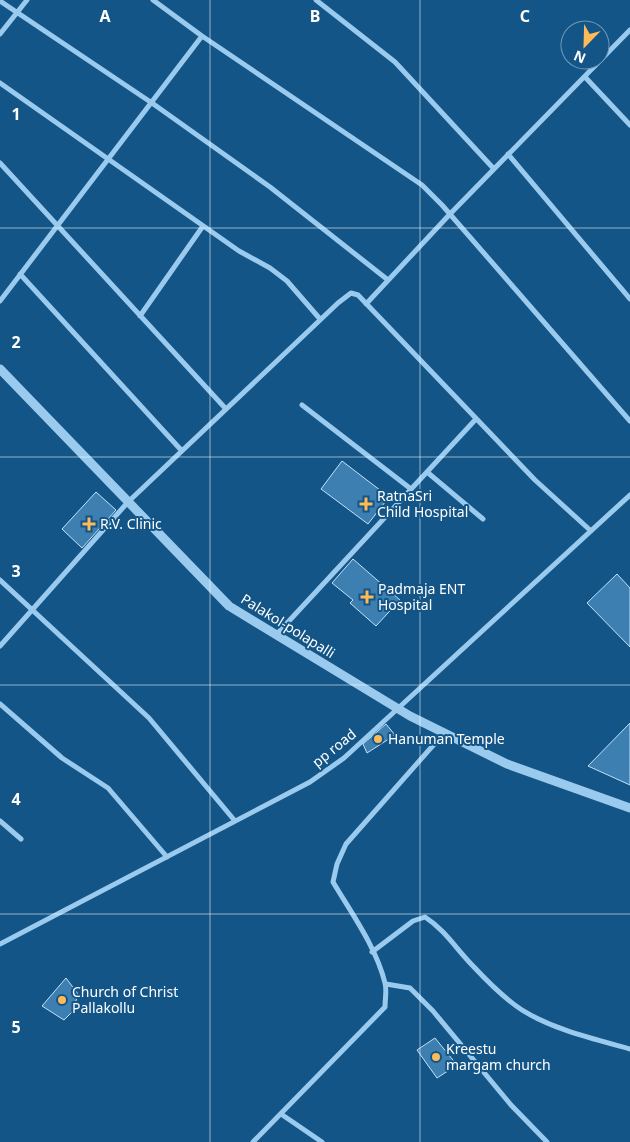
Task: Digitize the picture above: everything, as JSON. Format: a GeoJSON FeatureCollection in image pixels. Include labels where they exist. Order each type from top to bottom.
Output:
{"type":"FeatureCollection","features":[{"type":"Feature","properties":{"kind":"street"},"geometry":{"type":"LineString","coordinates":[[0,34],[27,0]]}},
{"type":"Feature","properties":{"kind":"street"},"geometry":{"type":"LineString","coordinates":[[153,0],[202,36],[314,110],[422,185],[450,214],[630,421]]}},
{"type":"Feature","properties":{"kind":"street"},"geometry":{"type":"LineString","coordinates":[[316,0],[395,62],[494,169]]}},
{"type":"Feature","properties":{"kind":"street"},"geometry":{"type":"LineString","coordinates":[[0,1],[152,102],[270,187],[388,280]]}},
{"type":"Feature","properties":{"kind":"street"},"geometry":{"type":"LineString","coordinates":[[366,304],[450,214],[630,30]]}},
{"type":"Feature","properties":{"kind":"street"},"geometry":{"type":"LineString","coordinates":[[0,301],[202,36]]}},
{"type":"Feature","properties":{"kind":"street"},"geometry":{"type":"LineString","coordinates":[[584,76],[630,126]]}},
{"type":"Feature","properties":{"kind":"street"},"geometry":{"type":"LineString","coordinates":[[0,82],[203,226],[276,272],[287,281],[320,319]]}},
{"type":"Feature","properties":{"kind":"street"},"geometry":{"type":"LineString","coordinates":[[508,154],[630,299]]}},
{"type":"Feature","properties":{"kind":"street"},"geometry":{"type":"LineString","coordinates":[[0,163],[226,409]]}},
{"type":"Feature","properties":{"kind":"street"},"geometry":{"type":"LineString","coordinates":[[140,316],[203,226]]}},
{"type":"Feature","properties":{"kind":"street"},"geometry":{"type":"LineString","coordinates":[[20,274],[182,451]]}},
{"type":"Feature","properties":{"kind":"street"},"geometry":{"type":"LineString","coordinates":[[0,646],[128,502],[320,319],[352,293],[366,304],[535,480],[591,531]]}},
{"type":"Feature","properties":{"kind":"street","name":"Palakol-polapalli"},"geometry":{"type":"LineString","coordinates":[[0,369],[229,606],[397,709],[444,733],[507,764],[630,808]]}},
{"type":"Feature","properties":{"kind":"street"},"geometry":{"type":"LineString","coordinates":[[302,405],[411,490]]}},
{"type":"Feature","properties":{"kind":"street"},"geometry":{"type":"LineString","coordinates":[[276,635],[476,419]]}},
{"type":"Feature","properties":{"kind":"street"},"geometry":{"type":"LineString","coordinates":[[427,472],[483,519]]}},
{"type":"Feature","properties":{"kind":"street","name":"pp road"},"geometry":{"type":"LineString","coordinates":[[0,944],[310,782],[344,758],[630,495]]}},
{"type":"Feature","properties":{"kind":"street"},"geometry":{"type":"LineString","coordinates":[[0,580],[149,718],[235,821]]}},
{"type":"Feature","properties":{"kind":"street"},"geometry":{"type":"LineString","coordinates":[[0,704],[62,758],[108,788],[167,857]]}},
{"type":"Feature","properties":{"kind":"street"},"geometry":{"type":"LineString","coordinates":[[253,1142],[385,1007],[386,984],[365,935],[333,882],[337,864],[346,844],[444,733]]}},
{"type":"Feature","properties":{"kind":"street"},"geometry":{"type":"LineString","coordinates":[[0,821],[21,839]]}},
{"type":"Feature","properties":{"kind":"street"},"geometry":{"type":"LineString","coordinates":[[372,952],[413,921],[425,917],[446,934],[473,966],[521,1010],[569,1030],[630,1048]]}},
{"type":"Feature","properties":{"kind":"street"},"geometry":{"type":"LineString","coordinates":[[386,984],[410,988],[433,1012],[511,1105],[547,1142]]}},
{"type":"Feature","properties":{"kind":"street"},"geometry":{"type":"LineString","coordinates":[[281,1114],[322,1142]]}},
{"type":"Feature","properties":{"kind":"building"},"geometry":{"type":"Polygon","coordinates":[[[342,461],[389,497],[368,524],[321,489],[342,461]]]}},
{"type":"Feature","properties":{"kind":"building"},"geometry":{"type":"Polygon","coordinates":[[[96,492],[116,510],[82,548],[62,529],[96,492]]]}},
{"type":"Feature","properties":{"kind":"building"},"geometry":{"type":"Polygon","coordinates":[[[353,559],[400,600],[376,626],[350,603],[353,600],[332,583],[353,559]]]}},
{"type":"Feature","properties":{"kind":"building"},"geometry":{"type":"Polygon","coordinates":[[[617,574],[630,588],[630,647],[587,603],[617,574]]]}},
{"type":"Feature","properties":{"kind":"building"},"geometry":{"type":"Polygon","coordinates":[[[630,723],[630,785],[588,766],[630,723]]]}},
{"type":"Feature","properties":{"kind":"building","name":"Hanuman Temple"},"geometry":{"type":"Polygon","coordinates":[[[386,724],[395,735],[367,753],[363,744],[386,724]]]}},
{"type":"Feature","properties":{"kind":"building","name":"Church of Christ Pallakollu"},"geometry":{"type":"Polygon","coordinates":[[[66,978],[78,994],[73,1011],[64,1020],[42,1006],[66,978]]]}},
{"type":"Feature","properties":{"kind":"building","name":"Kreestu margam church"},"geometry":{"type":"Polygon","coordinates":[[[435,1038],[457,1065],[437,1078],[417,1050],[435,1038]]]}},
{"type":"Feature","properties":{"kind":"place","name":"RatnaSri Child Hospital"},"geometry":{"type":"Point","coordinates":[366,504]}},
{"type":"Feature","properties":{"kind":"place","name":"R.V. Clinic"},"geometry":{"type":"Point","coordinates":[89,524]}},
{"type":"Feature","properties":{"kind":"place","name":"Padmaja ENT Hospital"},"geometry":{"type":"Point","coordinates":[367,597]}},
{"type":"Feature","properties":{"kind":"place","name":"Hanuman Temple"},"geometry":{"type":"Point","coordinates":[378,739]}},
{"type":"Feature","properties":{"kind":"place","name":"Church of Christ Pallakollu"},"geometry":{"type":"Point","coordinates":[62,1000]}},
{"type":"Feature","properties":{"kind":"place","name":"Kreestu margam church"},"geometry":{"type":"Point","coordinates":[436,1057]}}]}
